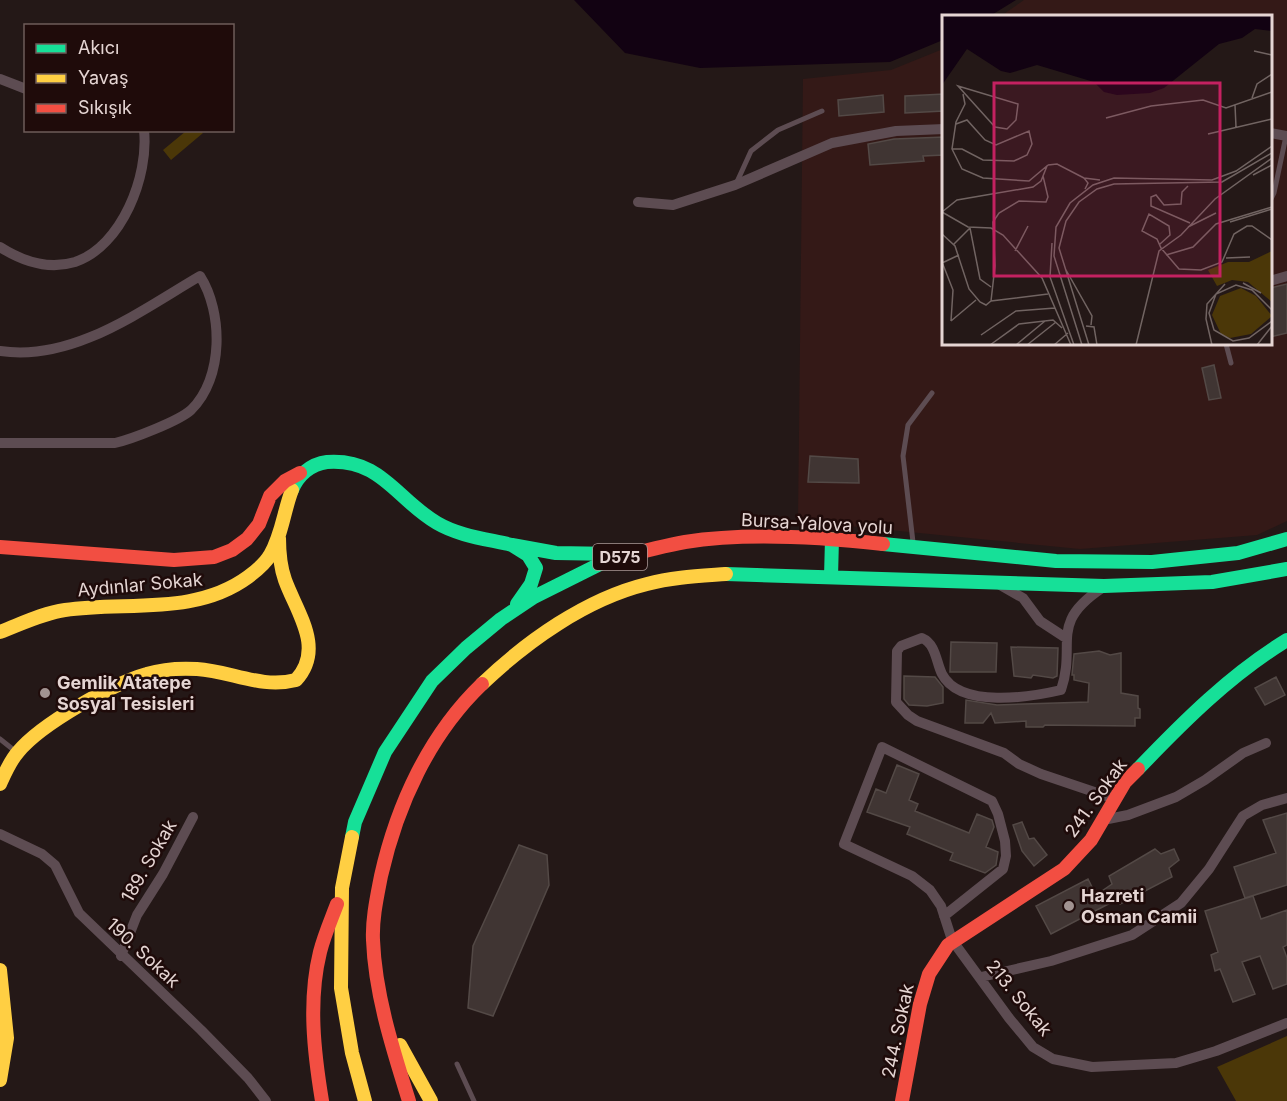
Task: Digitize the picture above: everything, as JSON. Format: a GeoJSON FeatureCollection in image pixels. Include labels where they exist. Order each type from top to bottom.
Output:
{"type":"FeatureCollection","features":[{"type":"Feature","properties":{"kind":"main road"},"geometry":{"type":"LineString","coordinates":[[0,547],[174,560],[214,557],[232,550],[247,539],[258,524],[266,503],[277,488],[322,462],[341,460],[360,465],[390,482],[427,517],[446,528],[469,536],[556,553],[632,554]]}},
{"type":"Feature","properties":{"kind":"main road","name":"Aydınlar Sokak"},"geometry":{"type":"LineString","coordinates":[[0,632],[52,612],[188,602],[221,594],[260,568],[272,551],[289,493],[308,469]]}},
{"type":"Feature","properties":{"kind":"main road"},"geometry":{"type":"LineString","coordinates":[[0,784],[18,753],[50,726],[114,688],[143,675],[161,671],[200,669],[276,684],[296,680],[306,667],[310,644],[284,577],[279,543],[280,530]]}},
{"type":"Feature","properties":{"kind":"main road","name":"Bursa-Yalova yolu"},"geometry":{"type":"LineString","coordinates":[[365,1101],[352,1053],[341,988],[342,888],[355,822],[385,752],[432,681],[466,648],[510,613],[566,580],[604,562],[686,542],[728,538],[832,539],[1056,561],[1152,562],[1238,553],[1287,539]]}},
{"type":"Feature","properties":{"kind":"main road"},"geometry":{"type":"LineString","coordinates":[[831,576],[832,539]]}},
{"type":"Feature","properties":{"kind":"main road"},"geometry":{"type":"LineString","coordinates":[[510,613],[531,584],[536,568],[528,555],[512,545]]}},
{"type":"Feature","properties":{"kind":"main road","name":"D575"},"geometry":{"type":"LineString","coordinates":[[409,1101],[385,1019],[373,937],[378,889],[391,837],[409,788],[430,748],[456,711],[483,680],[513,655],[550,630],[588,607],[636,587],[686,577],[732,573],[1104,586],[1212,582],[1287,568]]}},
{"type":"Feature","properties":{"kind":"main road","name":"241. Sokak"},"geometry":{"type":"LineString","coordinates":[[952,940],[1064,869],[1090,840],[1125,782],[1190,715],[1256,659],[1287,640]]}},
{"type":"Feature","properties":{"kind":"main road"},"geometry":{"type":"LineString","coordinates":[[322,1101],[313,1030],[315,983],[318,959],[342,888]]}},
{"type":"Feature","properties":{"kind":"main road","name":"244. Sokak"},"geometry":{"type":"LineString","coordinates":[[902,1101],[920,1004],[929,974],[939,956],[952,940]]}},
{"type":"Feature","properties":{"kind":"main road"},"geometry":{"type":"LineString","coordinates":[[0,970],[3,1031],[7,1045],[0,1080]]}},
{"type":"Feature","properties":{"kind":"main road"},"geometry":{"type":"LineString","coordinates":[[385,1019],[431,1101]]}},
{"type":"Feature","properties":{"kind":"street"},"geometry":{"type":"LineString","coordinates":[[0,79],[24,88]]}},
{"type":"Feature","properties":{"kind":"street"},"geometry":{"type":"LineString","coordinates":[[638,202],[673,205],[735,185],[832,143],[896,131],[942,129]]}},
{"type":"Feature","properties":{"kind":"street"},"geometry":{"type":"LineString","coordinates":[[0,247],[31,262],[55,265],[74,262],[94,251],[104,243],[117,225],[136,192],[145,152],[144,132]]}},
{"type":"Feature","properties":{"kind":"street"},"geometry":{"type":"LineString","coordinates":[[1272,133],[1287,136]]}},
{"type":"Feature","properties":{"kind":"street"},"geometry":{"type":"LineString","coordinates":[[0,351],[43,352],[73,344],[126,320],[200,276],[209,290],[216,323],[217,350],[213,371],[202,396],[190,411],[128,440],[115,443],[0,443]]}},
{"type":"Feature","properties":{"kind":"street"},"geometry":{"type":"LineString","coordinates":[[1272,280],[1287,276]]}},
{"type":"Feature","properties":{"kind":"street"},"geometry":{"type":"LineString","coordinates":[[995,582],[1023,598],[1040,621],[1066,638]]}},
{"type":"Feature","properties":{"kind":"street"},"geometry":{"type":"LineString","coordinates":[[1104,586],[1082,603],[1070,621],[1066,638],[1065,680],[1061,690],[1040,695],[988,698],[968,694],[948,683],[931,644],[925,639],[917,639],[901,646],[897,651],[896,702],[902,710],[917,721],[998,750],[1041,774],[1115,799]]}},
{"type":"Feature","properties":{"kind":"street"},"geometry":{"type":"LineString","coordinates":[[1103,820],[1128,815],[1176,797],[1243,753],[1266,743]]}},
{"type":"Feature","properties":{"kind":"street","name":"213. Sokak"},"geometry":{"type":"LineString","coordinates":[[944,916],[1003,869],[1006,856],[1005,841],[998,814],[992,801],[882,747],[844,844],[921,882],[937,899],[952,940],[1033,1047],[1053,1059],[1092,1066],[1176,1063],[1216,1051],[1287,1023]]}},
{"type":"Feature","properties":{"kind":"street"},"geometry":{"type":"LineString","coordinates":[[981,977],[1051,961],[1132,935],[1181,903],[1209,869],[1243,816],[1262,806],[1287,798]]}},
{"type":"Feature","properties":{"kind":"street","name":"189. Sokak"},"geometry":{"type":"LineString","coordinates":[[121,956],[137,915],[163,874],[193,817]]}},
{"type":"Feature","properties":{"kind":"street","name":"190. Sokak"},"geometry":{"type":"LineString","coordinates":[[0,834],[42,854],[55,866],[79,913],[121,956],[201,1030],[267,1101]]}},
{"type":"Feature","properties":{"kind":"lane"},"geometry":{"type":"LineString","coordinates":[[735,185],[751,151],[778,130],[822,111]]}},
{"type":"Feature","properties":{"kind":"lane"},"geometry":{"type":"LineString","coordinates":[[1272,197],[1287,136]]}},
{"type":"Feature","properties":{"kind":"lane"},"geometry":{"type":"LineString","coordinates":[[1226,345],[1231,363]]}},
{"type":"Feature","properties":{"kind":"lane"},"geometry":{"type":"LineString","coordinates":[[913,547],[903,456],[908,425],[932,393]]}},
{"type":"Feature","properties":{"kind":"lane"},"geometry":{"type":"LineString","coordinates":[[0,739],[18,753]]}},
{"type":"Feature","properties":{"kind":"lane"},"geometry":{"type":"LineString","coordinates":[[457,1064],[474,1101]]}},
{"type":"Feature","properties":{"kind":"shaded area"},"geometry":{"type":"Polygon","coordinates":[[[574,0],[1016,0],[992,15],[942,15],[942,40],[890,62],[700,68],[625,53],[574,0]]]}},
{"type":"Feature","properties":{"kind":"shaded area"},"geometry":{"type":"Polygon","coordinates":[[[1024,0],[1287,0],[1287,521],[1257,535],[1080,549],[798,521],[803,79],[891,70],[942,49],[942,345],[1272,345],[1272,15],[1002,15],[1024,0]]]}},
{"type":"Feature","properties":{"kind":"shaded area"},"geometry":{"type":"Polygon","coordinates":[[[185,132],[203,133],[171,160],[163,150],[185,132]]]}},
{"type":"Feature","properties":{"kind":"shaded area"},"geometry":{"type":"Polygon","coordinates":[[[1287,1036],[1287,1101],[1236,1101],[1217,1067],[1287,1036]]]}},
{"type":"Feature","properties":{"kind":"building"},"geometry":{"type":"Polygon","coordinates":[[[942,94],[942,111],[905,113],[905,96],[942,94]]]}},
{"type":"Feature","properties":{"kind":"building"},"geometry":{"type":"Polygon","coordinates":[[[883,95],[884,112],[839,116],[838,100],[883,95]]]}},
{"type":"Feature","properties":{"kind":"building"},"geometry":{"type":"Polygon","coordinates":[[[942,137],[942,155],[923,156],[924,161],[870,165],[868,144],[894,139],[942,137]]]}},
{"type":"Feature","properties":{"kind":"building"},"geometry":{"type":"Polygon","coordinates":[[[1287,284],[1287,333],[1272,337],[1272,288],[1287,284]]]}},
{"type":"Feature","properties":{"kind":"building"},"geometry":{"type":"Polygon","coordinates":[[[1214,365],[1221,398],[1209,400],[1202,368],[1214,365]]]}},
{"type":"Feature","properties":{"kind":"building"},"geometry":{"type":"Polygon","coordinates":[[[810,456],[858,459],[859,483],[808,482],[810,456]]]}},
{"type":"Feature","properties":{"kind":"building"},"geometry":{"type":"Polygon","coordinates":[[[951,642],[997,643],[996,672],[950,672],[951,642]]]}},
{"type":"Feature","properties":{"kind":"building"},"geometry":{"type":"Polygon","coordinates":[[[1011,647],[1058,648],[1057,676],[1053,678],[1033,675],[1031,678],[1014,676],[1011,647]]]}},
{"type":"Feature","properties":{"kind":"building"},"geometry":{"type":"Polygon","coordinates":[[[1099,651],[1110,655],[1121,653],[1121,693],[1138,696],[1140,718],[1135,718],[1135,726],[1045,725],[1026,727],[1026,721],[995,723],[991,713],[983,723],[965,723],[966,700],[997,705],[1088,702],[1089,683],[1074,680],[1074,675],[1072,675],[1074,654],[1099,651]]]}},
{"type":"Feature","properties":{"kind":"building"},"geometry":{"type":"Polygon","coordinates":[[[904,676],[935,677],[943,687],[943,703],[927,706],[909,705],[904,699],[904,676]]]}},
{"type":"Feature","properties":{"kind":"building"},"geometry":{"type":"Polygon","coordinates":[[[1276,677],[1285,695],[1265,705],[1255,688],[1276,677]]]}},
{"type":"Feature","properties":{"kind":"building"},"geometry":{"type":"Polygon","coordinates":[[[897,765],[919,774],[909,800],[918,804],[915,811],[969,833],[977,814],[992,820],[994,827],[986,847],[998,852],[996,865],[985,873],[950,860],[953,853],[907,834],[910,827],[867,812],[876,789],[886,793],[897,765]]]}},
{"type":"Feature","properties":{"kind":"building"},"geometry":{"type":"Polygon","coordinates":[[[1287,813],[1287,885],[1245,898],[1234,867],[1276,853],[1263,820],[1287,813]]]}},
{"type":"Feature","properties":{"kind":"building"},"geometry":{"type":"Polygon","coordinates":[[[1022,822],[1029,839],[1034,838],[1047,855],[1034,866],[1022,851],[1013,825],[1022,822]]]}},
{"type":"Feature","properties":{"kind":"building"},"geometry":{"type":"Polygon","coordinates":[[[519,845],[547,855],[549,885],[493,1016],[468,1008],[473,946],[519,845]]]}},
{"type":"Feature","properties":{"kind":"building"},"geometry":{"type":"Polygon","coordinates":[[[1155,849],[1161,854],[1174,849],[1179,860],[1169,868],[1172,877],[1120,904],[1116,900],[1051,934],[1036,906],[1088,879],[1096,895],[1112,884],[1109,876],[1155,849]]]}},
{"type":"Feature","properties":{"kind":"building"},"geometry":{"type":"Polygon","coordinates":[[[1253,896],[1261,919],[1287,910],[1287,945],[1283,947],[1287,958],[1287,984],[1273,989],[1260,956],[1242,962],[1255,994],[1233,1002],[1220,969],[1215,971],[1211,955],[1218,952],[1205,911],[1253,896]]]}},
{"type":"Feature","properties":{"kind":"traffic: fast"},"geometry":{"type":"LineString","coordinates":[[292,490],[301,475],[310,468],[327,462],[346,462],[375,473],[437,523],[473,537],[512,545]]}},
{"type":"Feature","properties":{"kind":"traffic: fast"},"geometry":{"type":"LineString","coordinates":[[831,577],[832,539]]}},
{"type":"Feature","properties":{"kind":"traffic: fast"},"geometry":{"type":"LineString","coordinates":[[883,544],[1056,561],[1152,562],[1238,553],[1287,539]]}},
{"type":"Feature","properties":{"kind":"traffic: fast"},"geometry":{"type":"LineString","coordinates":[[517,604],[531,584],[536,568],[528,555],[512,545],[556,553],[615,554]]}},
{"type":"Feature","properties":{"kind":"traffic: fast"},"geometry":{"type":"LineString","coordinates":[[352,837],[355,822],[385,752],[432,681],[466,648],[501,619],[534,597],[604,562],[618,558]]}},
{"type":"Feature","properties":{"kind":"traffic: fast"},"geometry":{"type":"LineString","coordinates":[[726,574],[1104,586],[1212,582],[1287,569]]}},
{"type":"Feature","properties":{"kind":"traffic: fast"},"geometry":{"type":"LineString","coordinates":[[1138,769],[1190,716],[1246,668],[1287,640]]}},
{"type":"Feature","properties":{"kind":"traffic: slow"},"geometry":{"type":"LineString","coordinates":[[0,632],[57,611],[160,605],[206,597],[227,589],[251,575],[268,558],[277,539],[292,490]]}},
{"type":"Feature","properties":{"kind":"traffic: slow"},"geometry":{"type":"LineString","coordinates":[[0,784],[15,756],[43,729],[78,706],[132,679],[159,671],[197,669],[258,681],[296,680],[308,656],[308,643],[306,630],[283,575],[279,538]]}},
{"type":"Feature","properties":{"kind":"traffic: slow"},"geometry":{"type":"LineString","coordinates":[[482,684],[538,637],[602,600],[657,582],[726,574]]}},
{"type":"Feature","properties":{"kind":"traffic: slow"},"geometry":{"type":"LineString","coordinates":[[352,837],[342,888],[341,988],[352,1053],[365,1101]]}},
{"type":"Feature","properties":{"kind":"traffic: slow"},"geometry":{"type":"LineString","coordinates":[[0,970],[7,1038],[0,1080]]}},
{"type":"Feature","properties":{"kind":"traffic: slow"},"geometry":{"type":"LineString","coordinates":[[400,1045],[431,1101]]}},
{"type":"Feature","properties":{"kind":"traffic: jam"},"geometry":{"type":"LineString","coordinates":[[0,547],[174,560],[214,557],[232,550],[247,539],[259,524],[270,496],[285,481],[300,473]]}},
{"type":"Feature","properties":{"kind":"traffic: jam"},"geometry":{"type":"LineString","coordinates":[[618,558],[685,542],[734,537],[834,539],[883,544]]}},
{"type":"Feature","properties":{"kind":"traffic: jam"},"geometry":{"type":"LineString","coordinates":[[409,1101],[386,1022],[377,981],[373,932],[376,900],[396,823],[418,772],[446,726],[482,684]]}},
{"type":"Feature","properties":{"kind":"traffic: jam"},"geometry":{"type":"LineString","coordinates":[[902,1101],[920,1004],[929,974],[948,945],[1064,869],[1091,840],[1125,782],[1138,769]]}},
{"type":"Feature","properties":{"kind":"traffic: jam"},"geometry":{"type":"LineString","coordinates":[[322,1101],[313,1026],[314,989],[320,952],[337,904]]}},
{"type":"Feature","properties":{"kind":"place","name":"Gemlik Atatepe Sosyal Tesisleri"},"geometry":{"type":"Point","coordinates":[45,693]}},
{"type":"Feature","properties":{"kind":"place","name":"Hazreti Osman Camii"},"geometry":{"type":"Point","coordinates":[1069,906]}}]}
